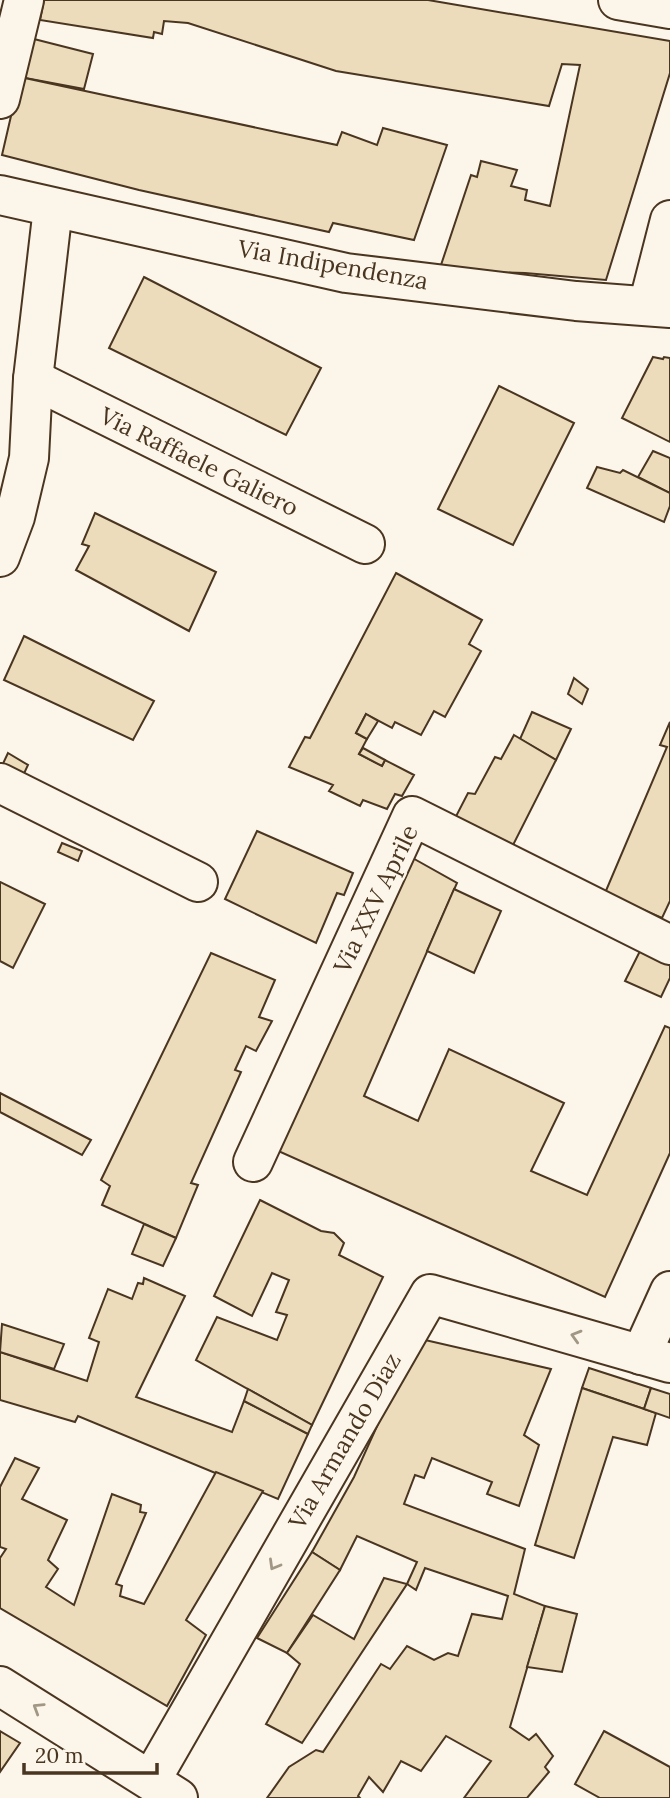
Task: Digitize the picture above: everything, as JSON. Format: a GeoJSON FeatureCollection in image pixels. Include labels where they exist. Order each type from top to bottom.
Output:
{"type":"FeatureCollection","features":[{"type":"Feature","properties":{"kind":"street"},"geometry":{"type":"LineString","coordinates":[[0,99],[24,0]]}},
{"type":"Feature","properties":{"kind":"street"},"geometry":{"type":"LineString","coordinates":[[618,0],[670,9]]}},
{"type":"Feature","properties":{"kind":"street","name":"Via Indipendenza"},"geometry":{"type":"LineString","coordinates":[[0,195],[346,273],[576,301],[659,307]]}},
{"type":"Feature","properties":{"kind":"street"},"geometry":{"type":"LineString","coordinates":[[0,557],[15,517],[29,458],[33,379],[53,208]]}},
{"type":"Feature","properties":{"kind":"street"},"geometry":{"type":"LineString","coordinates":[[659,307],[670,220]]}},
{"type":"Feature","properties":{"kind":"street","name":"Via Raffaele Galiero"},"geometry":{"type":"LineString","coordinates":[[33,379],[365,544]]}},
{"type":"Feature","properties":{"kind":"street"},"geometry":{"type":"LineString","coordinates":[[0,783],[198,882]]}},
{"type":"Feature","properties":{"kind":"street","name":"Via XXV Aprile"},"geometry":{"type":"LineString","coordinates":[[253,1162],[412,816],[670,945]]}},
{"type":"Feature","properties":{"kind":"street"},"geometry":{"type":"LineString","coordinates":[[656,1359],[670,1291]]}},
{"type":"Feature","properties":{"kind":"street","name":"Via Armando Diaz"},"geometry":{"type":"LineString","coordinates":[[165,1789],[430,1294],[656,1359]]}},
{"type":"Feature","properties":{"kind":"street"},"geometry":{"type":"LineString","coordinates":[[0,1686],[165,1789]]}},
{"type":"Feature","properties":{"kind":"building"},"geometry":{"type":"Polygon","coordinates":[[[44,0],[428,0],[670,41],[670,73],[606,280],[525,273],[439,271],[471,175],[477,177],[481,161],[517,170],[511,186],[527,190],[525,200],[550,206],[580,65],[562,64],[549,106],[336,71],[188,23],[164,21],[162,34],[154,32],[153,38],[40,20],[44,0]]]}},
{"type":"Feature","properties":{"kind":"building"},"geometry":{"type":"Polygon","coordinates":[[[30,38],[93,54],[84,89],[20,77],[30,38]]]}},
{"type":"Feature","properties":{"kind":"building"},"geometry":{"type":"Polygon","coordinates":[[[20,77],[337,145],[342,132],[377,145],[383,128],[447,145],[414,240],[333,223],[329,232],[139,190],[2,155],[20,77]]]}},
{"type":"Feature","properties":{"kind":"building"},"geometry":{"type":"Polygon","coordinates":[[[144,277],[321,368],[286,435],[109,348],[144,277]]]}},
{"type":"Feature","properties":{"kind":"building"},"geometry":{"type":"Polygon","coordinates":[[[653,357],[670,358],[670,442],[622,418],[653,357]]]}},
{"type":"Feature","properties":{"kind":"building"},"geometry":{"type":"Polygon","coordinates":[[[499,386],[574,423],[513,545],[438,509],[499,386]]]}},
{"type":"Feature","properties":{"kind":"building"},"geometry":{"type":"Polygon","coordinates":[[[653,451],[670,458],[670,493],[638,477],[653,451]]]}},
{"type":"Feature","properties":{"kind":"building"},"geometry":{"type":"Polygon","coordinates":[[[597,467],[620,473],[623,470],[670,493],[670,506],[664,522],[587,488],[597,467]]]}},
{"type":"Feature","properties":{"kind":"building"},"geometry":{"type":"Polygon","coordinates":[[[95,513],[216,572],[189,631],[76,570],[89,546],[82,544],[95,513]]]}},
{"type":"Feature","properties":{"kind":"building"},"geometry":{"type":"Polygon","coordinates":[[[396,573],[482,620],[469,644],[481,651],[445,717],[434,711],[421,735],[395,722],[392,728],[366,714],[356,733],[367,739],[359,754],[382,766],[385,760],[414,775],[402,796],[395,794],[387,809],[363,800],[360,806],[329,791],[333,785],[289,767],[305,737],[310,738],[396,573]]]}},
{"type":"Feature","properties":{"kind":"building"},"geometry":{"type":"Polygon","coordinates":[[[24,636],[154,701],[133,740],[4,680],[24,636]]]}},
{"type":"Feature","properties":{"kind":"building"},"geometry":{"type":"Polygon","coordinates":[[[574,678],[588,689],[582,704],[568,694],[574,678]]]}},
{"type":"Feature","properties":{"kind":"building"},"geometry":{"type":"Polygon","coordinates":[[[532,712],[571,729],[556,760],[520,739],[532,712]]]}},
{"type":"Feature","properties":{"kind":"building"},"geometry":{"type":"Polygon","coordinates":[[[366,714],[378,721],[367,739],[356,733],[366,714]]]}},
{"type":"Feature","properties":{"kind":"building"},"geometry":{"type":"Polygon","coordinates":[[[670,722],[670,901],[662,918],[605,893],[667,747],[660,745],[670,722]]]}},
{"type":"Feature","properties":{"kind":"building"},"geometry":{"type":"Polygon","coordinates":[[[514,735],[556,760],[508,855],[451,826],[468,793],[475,794],[495,757],[501,759],[514,735]]]}},
{"type":"Feature","properties":{"kind":"building"},"geometry":{"type":"Polygon","coordinates":[[[363,748],[385,760],[382,766],[359,754],[363,748]]]}},
{"type":"Feature","properties":{"kind":"building"},"geometry":{"type":"Polygon","coordinates":[[[8,753],[28,765],[21,780],[0,770],[8,753]]]}},
{"type":"Feature","properties":{"kind":"building"},"geometry":{"type":"Polygon","coordinates":[[[257,831],[353,873],[344,895],[337,893],[316,943],[225,899],[257,831]]]}},
{"type":"Feature","properties":{"kind":"building"},"geometry":{"type":"Polygon","coordinates":[[[62,843],[82,851],[78,861],[58,852],[62,843]]]}},
{"type":"Feature","properties":{"kind":"building"},"geometry":{"type":"Polygon","coordinates":[[[409,856],[457,883],[364,1096],[418,1121],[449,1049],[564,1103],[531,1171],[587,1195],[665,1026],[670,1028],[670,1153],[605,1297],[276,1150],[409,856]]]}},
{"type":"Feature","properties":{"kind":"building"},"geometry":{"type":"Polygon","coordinates":[[[0,882],[45,904],[13,968],[0,961],[0,882]]]}},
{"type":"Feature","properties":{"kind":"building"},"geometry":{"type":"Polygon","coordinates":[[[454,889],[501,911],[474,973],[427,951],[454,889]]]}},
{"type":"Feature","properties":{"kind":"building"},"geometry":{"type":"Polygon","coordinates":[[[640,951],[670,964],[670,978],[661,997],[625,981],[640,951]]]}},
{"type":"Feature","properties":{"kind":"building"},"geometry":{"type":"Polygon","coordinates":[[[211,953],[275,980],[259,1017],[272,1021],[256,1051],[246,1046],[235,1070],[241,1072],[191,1183],[198,1185],[176,1238],[102,1205],[110,1186],[101,1180],[211,953]]]}},
{"type":"Feature","properties":{"kind":"building"},"geometry":{"type":"Polygon","coordinates":[[[0,1093],[91,1140],[82,1155],[0,1112],[0,1093]]]}},
{"type":"Feature","properties":{"kind":"building"},"geometry":{"type":"Polygon","coordinates":[[[260,1200],[321,1231],[334,1233],[344,1243],[339,1255],[383,1277],[312,1425],[196,1360],[217,1317],[277,1340],[287,1315],[276,1312],[289,1280],[272,1273],[252,1316],[214,1296],[260,1200]]]}},
{"type":"Feature","properties":{"kind":"building"},"geometry":{"type":"Polygon","coordinates":[[[144,1224],[176,1238],[163,1266],[132,1254],[144,1224]]]}},
{"type":"Feature","properties":{"kind":"building"},"geometry":{"type":"Polygon","coordinates":[[[144,1278],[185,1296],[136,1397],[232,1432],[244,1401],[308,1434],[278,1499],[78,1416],[75,1422],[0,1400],[0,1352],[87,1381],[99,1342],[89,1338],[108,1289],[132,1299],[138,1283],[143,1284],[144,1278]]]}},
{"type":"Feature","properties":{"kind":"building"},"geometry":{"type":"Polygon","coordinates":[[[2,1324],[64,1344],[54,1369],[0,1352],[2,1324]]]}},
{"type":"Feature","properties":{"kind":"building"},"geometry":{"type":"Polygon","coordinates":[[[412,1337],[551,1369],[524,1435],[539,1445],[519,1506],[487,1494],[492,1482],[432,1458],[424,1478],[415,1475],[404,1504],[525,1549],[514,1594],[545,1606],[510,1727],[529,1740],[536,1734],[553,1756],[545,1767],[549,1772],[527,1798],[464,1798],[491,1761],[446,1736],[421,1771],[401,1761],[383,1792],[369,1777],[358,1796],[360,1798],[267,1798],[289,1767],[316,1750],[323,1752],[381,1664],[390,1669],[407,1646],[434,1660],[448,1653],[458,1656],[472,1614],[502,1619],[508,1596],[425,1568],[416,1590],[407,1584],[417,1562],[357,1536],[340,1570],[312,1552],[354,1477],[393,1391],[412,1337]]]}},
{"type":"Feature","properties":{"kind":"building"},"geometry":{"type":"Polygon","coordinates":[[[589,1368],[651,1388],[644,1409],[582,1388],[589,1368]]]}},
{"type":"Feature","properties":{"kind":"building"},"geometry":{"type":"Polygon","coordinates":[[[582,1388],[656,1413],[647,1445],[613,1437],[574,1558],[535,1545],[582,1388]]]}},
{"type":"Feature","properties":{"kind":"building"},"geometry":{"type":"Polygon","coordinates":[[[651,1388],[670,1394],[670,1418],[644,1409],[651,1388]]]}},
{"type":"Feature","properties":{"kind":"building"},"geometry":{"type":"Polygon","coordinates":[[[248,1389],[312,1425],[308,1434],[244,1401],[248,1389]]]}},
{"type":"Feature","properties":{"kind":"building"},"geometry":{"type":"Polygon","coordinates":[[[15,1458],[39,1468],[22,1499],[67,1520],[48,1560],[58,1569],[46,1587],[74,1605],[112,1494],[141,1505],[140,1512],[146,1513],[116,1584],[122,1586],[120,1596],[144,1604],[216,1472],[263,1491],[186,1620],[206,1635],[167,1706],[0,1608],[0,1558],[6,1549],[0,1547],[0,1487],[15,1458]]]}},
{"type":"Feature","properties":{"kind":"building"},"geometry":{"type":"Polygon","coordinates":[[[312,1552],[340,1570],[287,1653],[257,1638],[312,1552]]]}},
{"type":"Feature","properties":{"kind":"building"},"geometry":{"type":"Polygon","coordinates":[[[384,1578],[407,1584],[302,1743],[266,1724],[300,1664],[287,1653],[313,1615],[354,1639],[384,1578]]]}},
{"type":"Feature","properties":{"kind":"building"},"geometry":{"type":"Polygon","coordinates":[[[545,1606],[577,1614],[562,1672],[527,1667],[545,1606]]]}},
{"type":"Feature","properties":{"kind":"building"},"geometry":{"type":"Polygon","coordinates":[[[0,1731],[20,1743],[0,1772],[0,1731]]]}},
{"type":"Feature","properties":{"kind":"building"},"geometry":{"type":"Polygon","coordinates":[[[604,1731],[670,1767],[670,1798],[600,1798],[575,1784],[604,1731]]]}}]}
